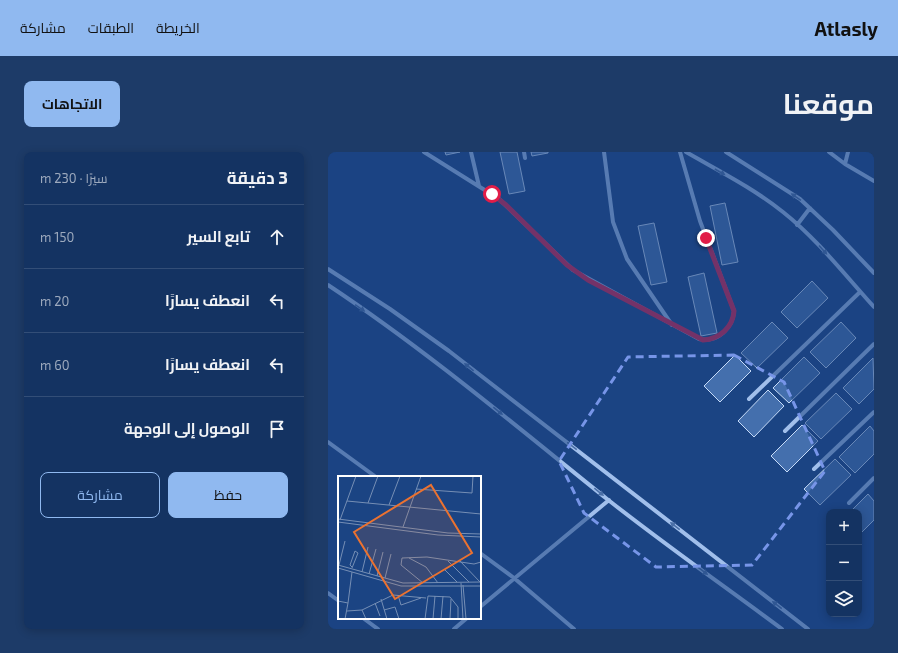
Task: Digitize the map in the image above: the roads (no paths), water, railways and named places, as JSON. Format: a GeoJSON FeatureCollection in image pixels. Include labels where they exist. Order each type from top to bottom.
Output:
{"type":"FeatureCollection","features":[{"type":"Feature","properties":{"kind":"street"},"geometry":{"type":"LineString","coordinates":[[424,152],[480,186],[506,205],[567,265],[588,280],[699,339],[706,340],[727,330],[732,322],[734,311],[700,221],[680,152]]}},
{"type":"Feature","properties":{"kind":"street"},"geometry":{"type":"LineString","coordinates":[[471,152],[480,186]]}},
{"type":"Feature","properties":{"kind":"street"},"geometry":{"type":"LineString","coordinates":[[524,152],[525,158]]}},
{"type":"Feature","properties":{"kind":"street"},"geometry":{"type":"LineString","coordinates":[[604,152],[613,222],[627,259],[672,325]]}},
{"type":"Feature","properties":{"kind":"street"},"geometry":{"type":"LineString","coordinates":[[686,152],[743,185],[783,212],[818,244],[874,307]]}},
{"type":"Feature","properties":{"kind":"street"},"geometry":{"type":"LineString","coordinates":[[726,152],[800,199],[874,273]]}},
{"type":"Feature","properties":{"kind":"street"},"geometry":{"type":"LineString","coordinates":[[829,152],[845,164],[874,181]]}},
{"type":"Feature","properties":{"kind":"street"},"geometry":{"type":"LineString","coordinates":[[845,164],[848,152]]}},
{"type":"Feature","properties":{"kind":"street"},"geometry":{"type":"LineString","coordinates":[[797,225],[810,208]]}},
{"type":"Feature","properties":{"kind":"street"},"geometry":{"type":"LineString","coordinates":[[328,268],[390,309],[449,351],[808,629]]}},
{"type":"Feature","properties":{"kind":"street"},"geometry":{"type":"LineString","coordinates":[[328,286],[410,343],[609,500],[782,629]]}},
{"type":"Feature","properties":{"kind":"street"},"geometry":{"type":"LineString","coordinates":[[749,399],[860,292]]}},
{"type":"Feature","properties":{"kind":"street"},"geometry":{"type":"LineString","coordinates":[[785,431],[874,344]]}},
{"type":"Feature","properties":{"kind":"street"},"geometry":{"type":"LineString","coordinates":[[814,469],[874,412]]}},
{"type":"Feature","properties":{"kind":"street"},"geometry":{"type":"LineString","coordinates":[[328,442],[375,476]]}},
{"type":"Feature","properties":{"kind":"street"},"geometry":{"type":"LineString","coordinates":[[849,503],[874,478]]}},
{"type":"Feature","properties":{"kind":"street"},"geometry":{"type":"LineString","coordinates":[[481,606],[609,500]]}},
{"type":"Feature","properties":{"kind":"street"},"geometry":{"type":"LineString","coordinates":[[481,554],[514,578],[574,629]]}},
{"type":"Feature","properties":{"kind":"street"},"geometry":{"type":"LineString","coordinates":[[328,593],[338,600]]}},
{"type":"Feature","properties":{"kind":"street"},"geometry":{"type":"LineString","coordinates":[[364,619],[378,629]]}},
{"type":"Feature","properties":{"kind":"street"},"geometry":{"type":"LineString","coordinates":[[454,629],[466,619]]}}]}
